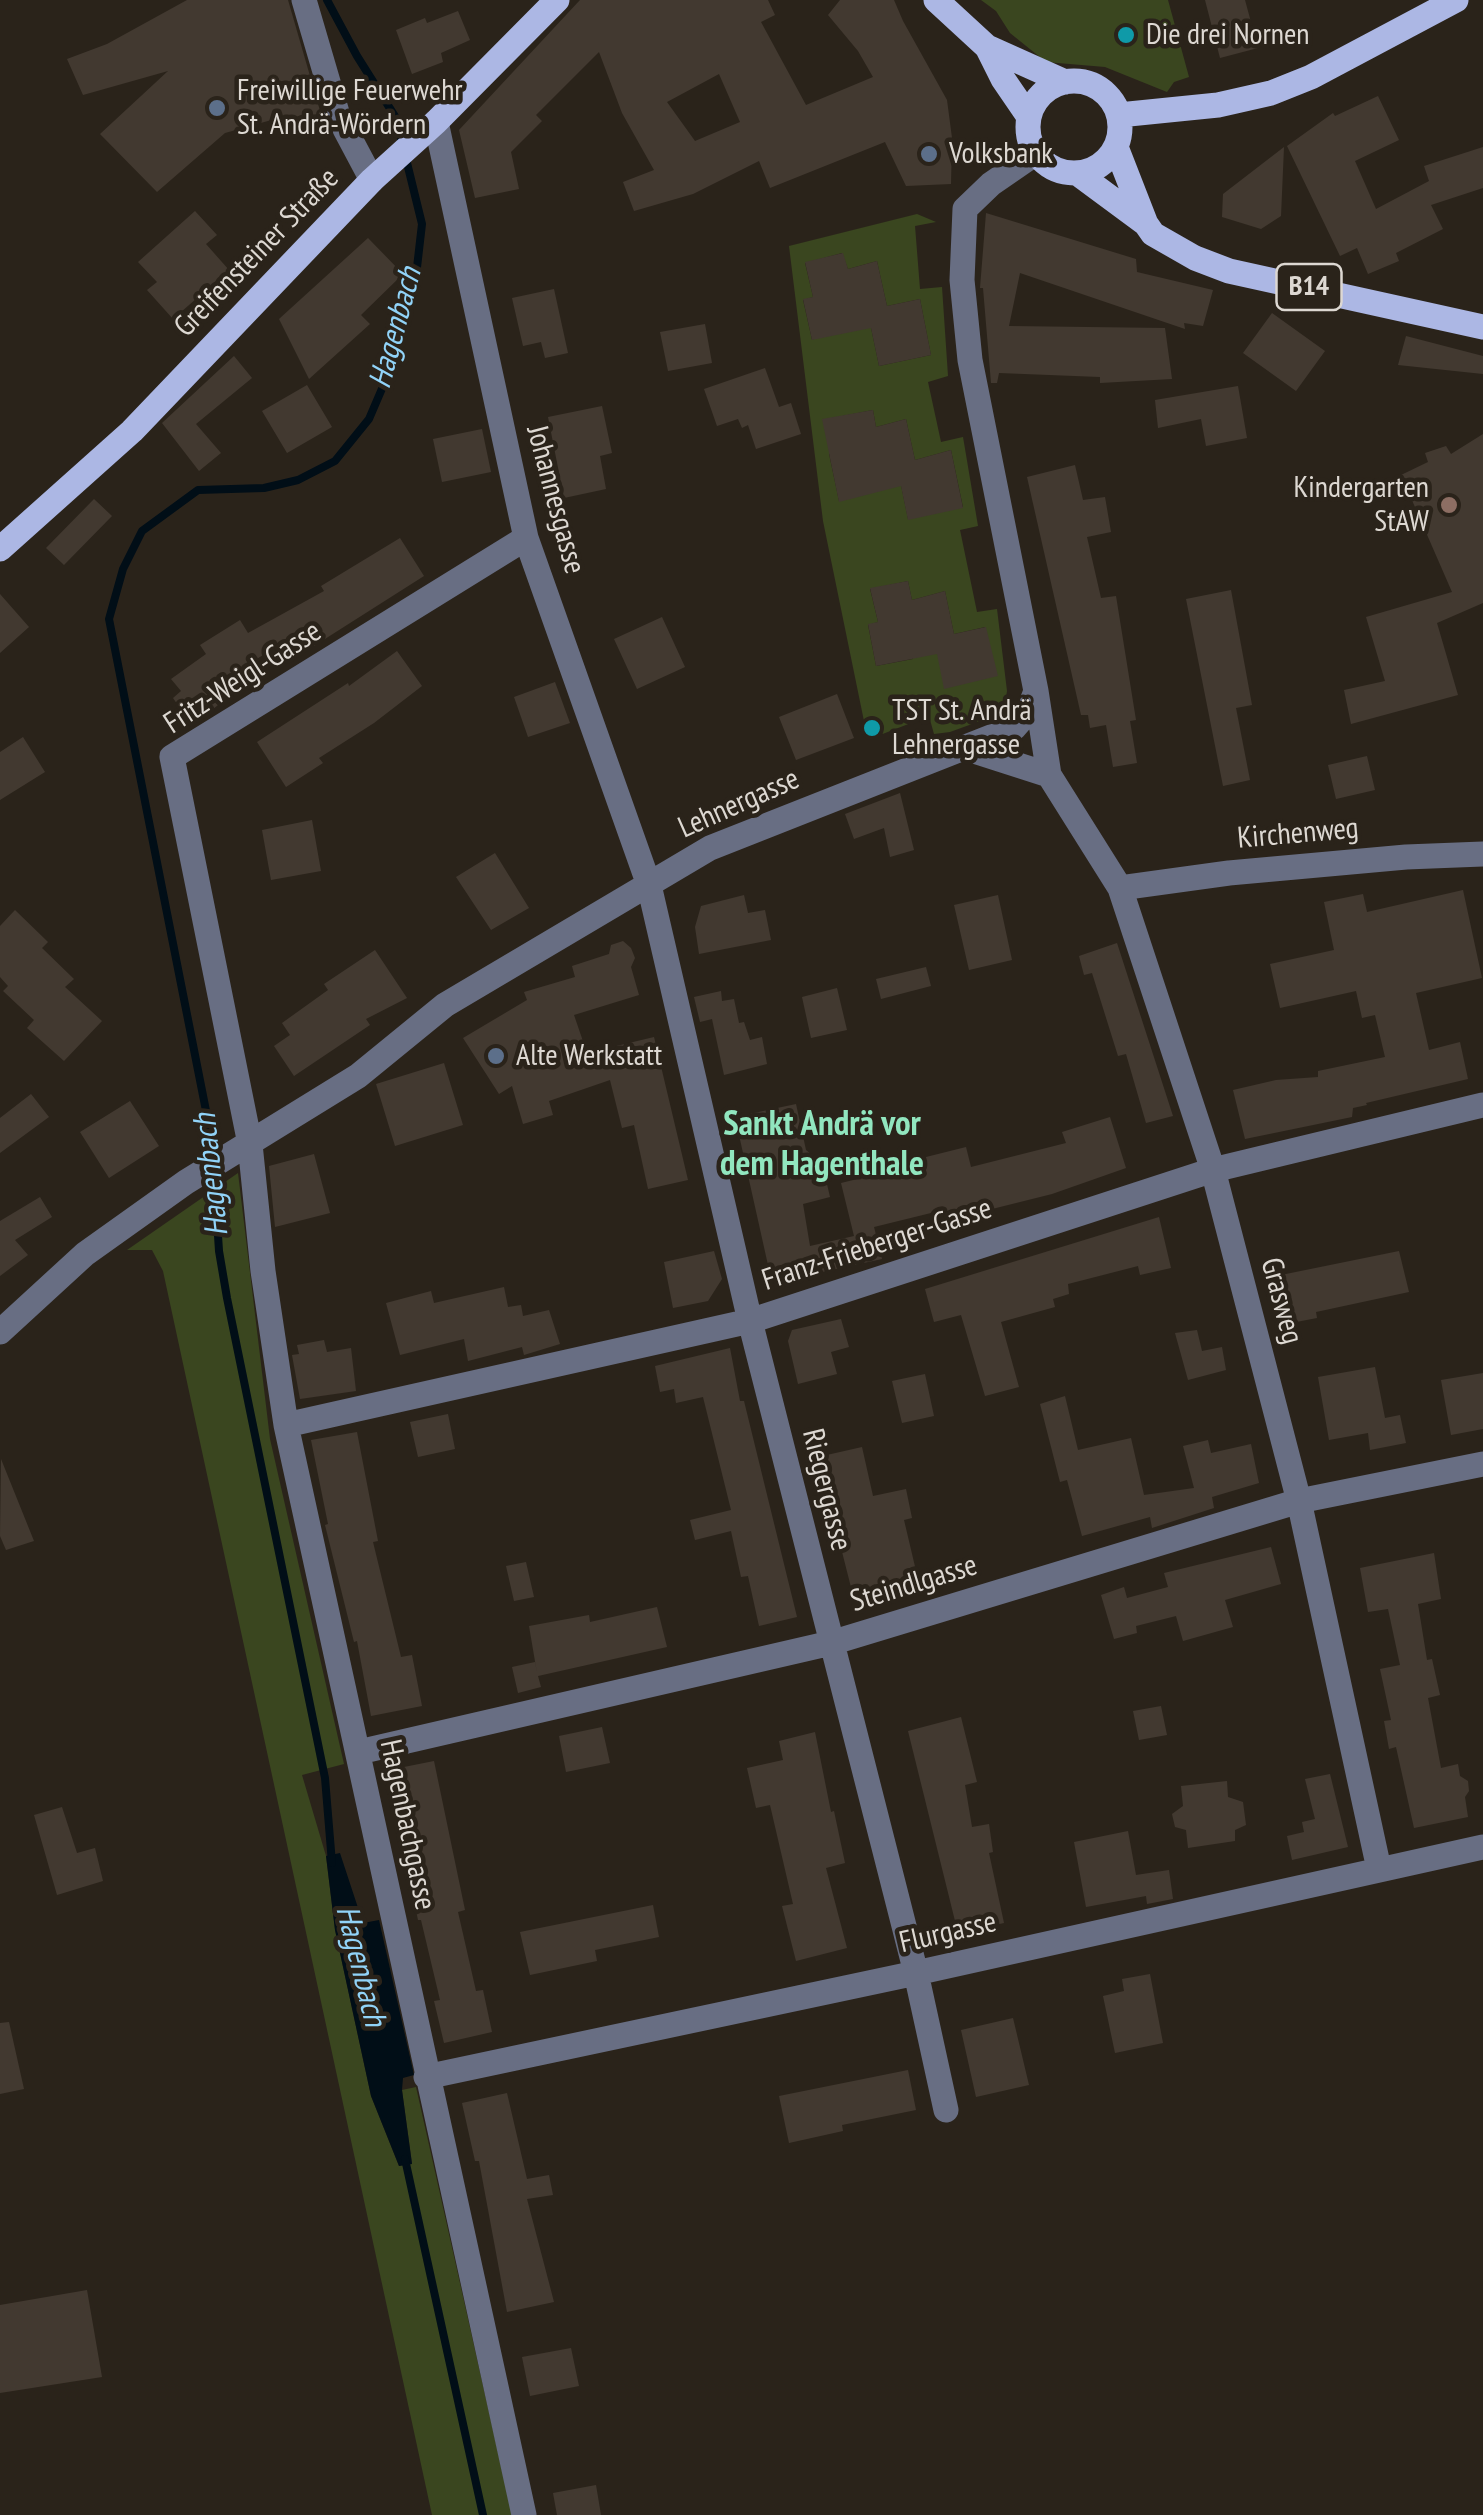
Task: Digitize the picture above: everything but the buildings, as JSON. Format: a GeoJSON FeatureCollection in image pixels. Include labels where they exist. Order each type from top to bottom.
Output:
{"type":"FeatureCollection","features":[{"type":"Feature","properties":{"kind":"main road","name":"Greifensteiner Straße"},"geometry":{"type":"LineString","coordinates":[[0,549],[132,431],[372,180],[557,0]]}},
{"type":"Feature","properties":{"kind":"main road"},"geometry":{"type":"LineString","coordinates":[[936,0],[987,47],[1029,117],[1030,141],[1036,152]]}},
{"type":"Feature","properties":{"kind":"main road"},"geometry":{"type":"LineString","coordinates":[[1119,115],[1218,105],[1271,93],[1311,77],[1456,0]]}},
{"type":"Feature","properties":{"kind":"main road"},"geometry":{"type":"LineString","coordinates":[[987,47],[1065,82],[1092,84],[1104,92],[1119,115],[1121,126],[1116,147],[1101,165],[1077,173]]}},
{"type":"Feature","properties":{"kind":"main road"},"geometry":{"type":"LineString","coordinates":[[1029,117],[1041,95],[1065,82]]}},
{"type":"Feature","properties":{"kind":"main road"},"geometry":{"type":"LineString","coordinates":[[1116,147],[1146,224]]}},
{"type":"Feature","properties":{"kind":"main road","name":"B14"},"geometry":{"type":"LineString","coordinates":[[1036,152],[1058,170],[1077,173],[1174,247],[1229,271],[1483,327]]}},
{"type":"Feature","properties":{"kind":"street"},"geometry":{"type":"LineString","coordinates":[[304,0],[338,116],[372,180]]}},
{"type":"Feature","properties":{"kind":"street","name":"Johannesgasse"},"geometry":{"type":"LineString","coordinates":[[427,130],[526,538],[648,885]]}},
{"type":"Feature","properties":{"kind":"street"},"geometry":{"type":"LineString","coordinates":[[1036,152],[964,209],[962,280],[970,360],[1036,691]]}},
{"type":"Feature","properties":{"kind":"street","name":"Fritz-Weigl-Gasse"},"geometry":{"type":"LineString","coordinates":[[242,1147],[172,758],[526,538]]}},
{"type":"Feature","properties":{"kind":"street","name":"Lehnergasse"},"geometry":{"type":"LineString","coordinates":[[0,1332],[85,1254],[186,1182],[358,1076],[445,1005],[710,848],[1014,728],[1028,712],[1036,691]]}},
{"type":"Feature","properties":{"kind":"street","name":"Grasweg"},"geometry":{"type":"LineString","coordinates":[[1036,691],[1049,775],[1120,888],[1213,1170],[1299,1501],[1379,1869]]}},
{"type":"Feature","properties":{"kind":"street"},"geometry":{"type":"LineString","coordinates":[[965,748],[1049,775]]}},
{"type":"Feature","properties":{"kind":"street","name":"Kirchenweg"},"geometry":{"type":"LineString","coordinates":[[1120,888],[1229,873],[1483,854]]}},
{"type":"Feature","properties":{"kind":"street","name":"Riegergasse"},"geometry":{"type":"LineString","coordinates":[[648,885],[750,1320],[916,1973],[946,2110]]}},
{"type":"Feature","properties":{"kind":"street","name":"Franz-Frieberger-Gasse"},"geometry":{"type":"LineString","coordinates":[[286,1426],[750,1320],[1213,1170],[1483,1105]]}},
{"type":"Feature","properties":{"kind":"street","name":"Hagenbachgasse"},"geometry":{"type":"LineString","coordinates":[[242,1147],[286,1426],[524,2515]]}},
{"type":"Feature","properties":{"kind":"street","name":"Steindlgasse"},"geometry":{"type":"LineString","coordinates":[[359,1752],[831,1643],[1299,1501],[1483,1464]]}},
{"type":"Feature","properties":{"kind":"street","name":"Flurgasse"},"geometry":{"type":"LineString","coordinates":[[426,2077],[1483,1848]]}},
{"type":"Feature","properties":{"kind":"green space"},"geometry":{"type":"Polygon","coordinates":[[[981,0],[1168,0],[1189,77],[1174,82],[1167,92],[1105,67],[1046,62],[1010,33],[996,11],[981,0]]]}},
{"type":"Feature","properties":{"kind":"green space"},"geometry":{"type":"Polygon","coordinates":[[[917,214],[936,222],[915,226],[920,289],[942,287],[948,376],[928,382],[941,442],[963,437],[978,526],[960,530],[977,612],[997,609],[1007,691],[1005,703],[994,716],[934,734],[929,716],[880,735],[874,718],[864,721],[823,521],[789,246],[917,214]],[[842,253],[805,263],[813,297],[803,300],[812,340],[867,309],[879,366],[931,355],[920,299],[887,306],[877,261],[848,269],[842,253]],[[873,410],[832,418],[839,450],[829,454],[839,501],[897,466],[908,519],[963,507],[951,450],[915,460],[906,419],[876,427],[873,410]],[[908,581],[870,589],[878,622],[868,625],[876,666],[913,659],[911,641],[934,637],[945,688],[985,627],[954,634],[945,591],[912,600],[908,581]]]}},
{"type":"Feature","properties":{"kind":"green space"},"geometry":{"type":"Polygon","coordinates":[[[238,1173],[270,1439],[344,1764],[302,1775],[326,1856],[335,1930],[371,2096],[399,2166],[412,2163],[402,2090],[416,2087],[512,2515],[432,2515],[163,1271],[152,1250],[127,1250],[238,1173]]]}},
{"type":"Feature","properties":{"kind":"water"},"geometry":{"type":"Polygon","coordinates":[[[340,1853],[363,1923],[379,1920],[414,2075],[403,2078],[402,2090],[412,2164],[399,2166],[371,2096],[335,1930],[326,1856],[340,1853]]]}},
{"type":"Feature","properties":{"kind":"waterway","name":"Hagenbach"},"geometry":{"type":"LineString","coordinates":[[213,1159],[109,619],[123,569],[142,531],[198,490],[264,488],[298,480],[335,461],[369,419],[393,363],[416,276],[422,224],[396,118],[327,0]]}},
{"type":"Feature","properties":{"kind":"waterway","name":"Hagenbach"},"geometry":{"type":"LineString","coordinates":[[214,1173],[219,1251],[227,1298],[325,1778],[332,1863]]}},
{"type":"Feature","properties":{"kind":"waterway","name":"Hagenbach"},"geometry":{"type":"LineString","coordinates":[[405,2159],[483,2515]]}},
{"type":"Feature","properties":{"kind":"place","name":"Die drei Nornen"},"geometry":{"type":"Point","coordinates":[1126,35]}},
{"type":"Feature","properties":{"kind":"place","name":"Freiwillige Feuerwehr St. Andrä-Wördern"},"geometry":{"type":"Point","coordinates":[217,108]}},
{"type":"Feature","properties":{"kind":"place","name":"Volksbank"},"geometry":{"type":"Point","coordinates":[929,154]}},
{"type":"Feature","properties":{"kind":"place","name":"Kindergarten StAW"},"geometry":{"type":"Point","coordinates":[1449,505]}},
{"type":"Feature","properties":{"kind":"place","name":"TST St. Andrä Lehnergasse"},"geometry":{"type":"Point","coordinates":[872,728]}},
{"type":"Feature","properties":{"kind":"place","name":"Alte Werkstatt"},"geometry":{"type":"Point","coordinates":[496,1056]}},
{"type":"Feature","properties":{"kind":"district","name":"Sankt Andrä vor dem Hagenthale"},"geometry":{"type":"Point","coordinates":[822,1145]}}]}
